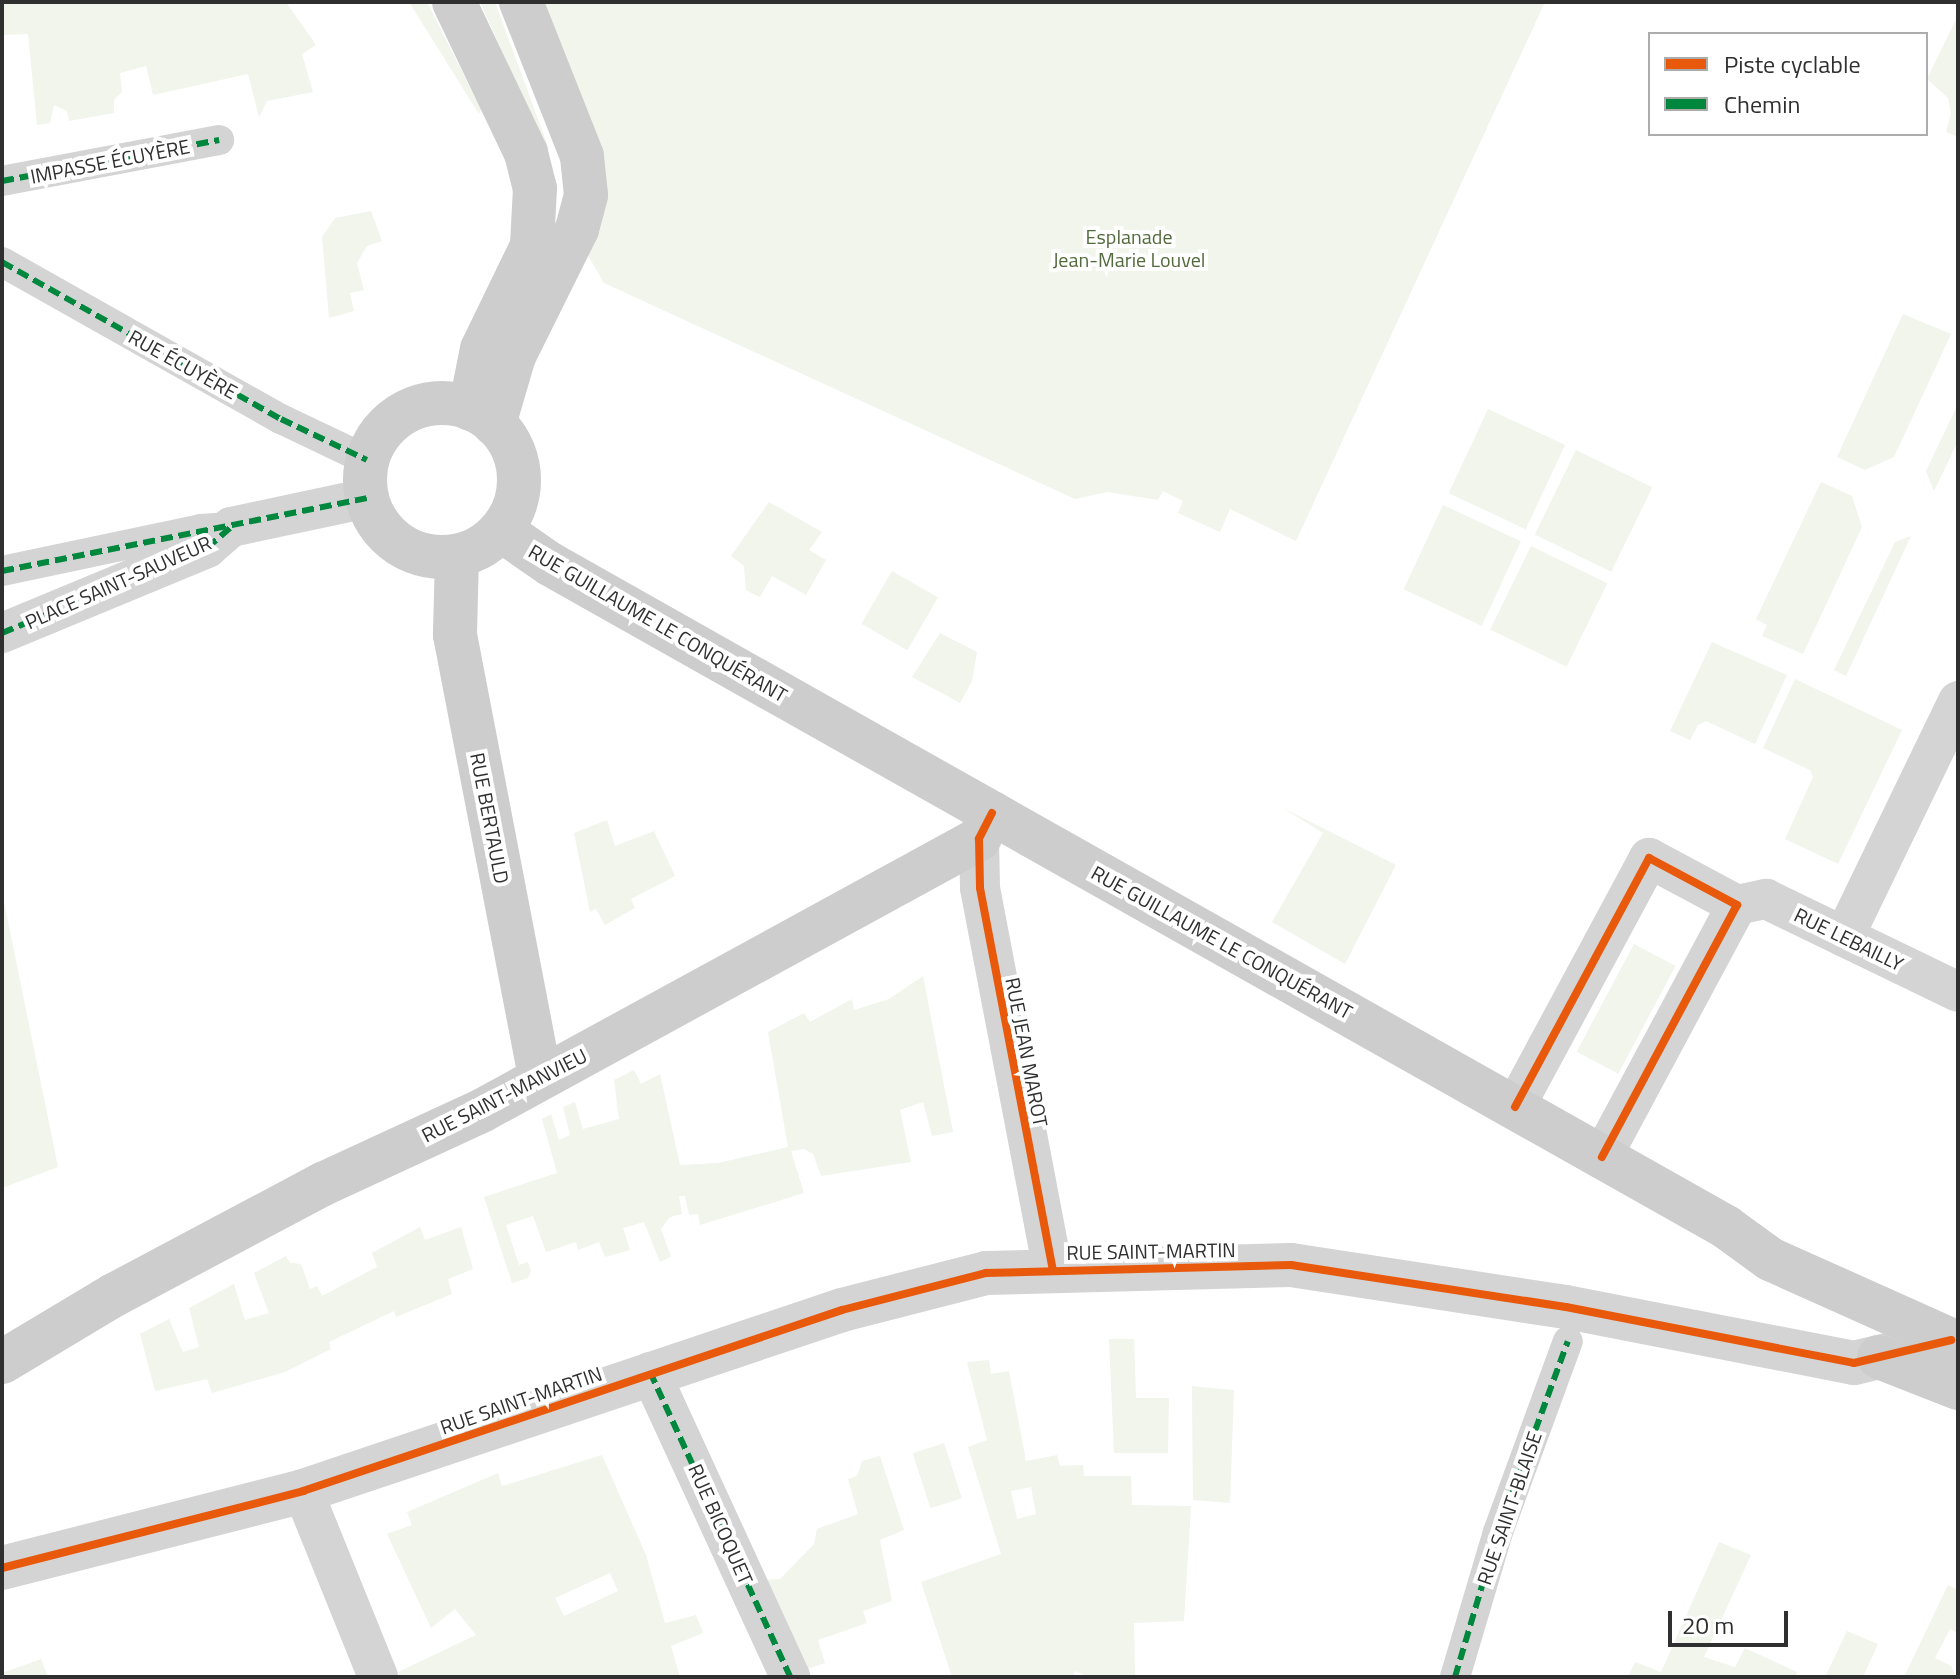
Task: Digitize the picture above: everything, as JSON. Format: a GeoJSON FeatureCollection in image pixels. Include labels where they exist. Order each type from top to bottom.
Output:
{"type":"FeatureCollection","features":[{"type":"Feature","properties":{"kind":"main road"},"geometry":{"type":"LineString","coordinates":[[454,2],[526,153],[535,188],[532,246],[482,349],[482,416],[518,467],[516,500],[501,530],[457,556],[428,555],[401,545],[385,533],[367,479],[384,430],[410,410],[443,404],[482,416]]}},
{"type":"Feature","properties":{"kind":"main road"},"geometry":{"type":"LineString","coordinates":[[482,416],[577,229],[586,195],[582,156],[521,2]]}},
{"type":"Feature","properties":{"kind":"main road","name":"RUE GUILLAUME LE CONQUÉRANT"},"geometry":{"type":"LineString","coordinates":[[501,530],[550,564],[986,826],[1515,1107],[1726,1227],[1770,1259],[1956,1343]]}},
{"type":"Feature","properties":{"kind":"main road","name":"RUE BERTAULD"},"geometry":{"type":"LineString","coordinates":[[457,556],[455,635],[540,1078]]}},
{"type":"Feature","properties":{"kind":"main road","name":"RUE SAINT-MANVIEU"},"geometry":{"type":"LineString","coordinates":[[2,1362],[323,1184],[540,1078],[986,826]]}},
{"type":"Feature","properties":{"kind":"main road"},"geometry":{"type":"LineString","coordinates":[[1879,1357],[1958,1388]]}},
{"type":"Feature","properties":{"kind":"street","name":"IMPASSE ÉCUYÈRE"},"geometry":{"type":"LineString","coordinates":[[2,181],[219,140]]}},
{"type":"Feature","properties":{"kind":"street","name":"RUE ÉCUYÈRE"},"geometry":{"type":"LineString","coordinates":[[2,262],[281,419],[367,479]]}},
{"type":"Feature","properties":{"kind":"street","name":"PLACE SAINT-SAUVEUR"},"geometry":{"type":"LineString","coordinates":[[2,571],[201,529],[231,527],[367,479]]}},
{"type":"Feature","properties":{"kind":"street","name":"PLACE SAINT-SAUVEUR"},"geometry":{"type":"LineString","coordinates":[[2,633],[207,548],[231,527]]}},
{"type":"Feature","properties":{"kind":"street"},"geometry":{"type":"LineString","coordinates":[[1844,937],[1958,701]]}},
{"type":"Feature","properties":{"kind":"street","name":"RUE JEAN MAROT"},"geometry":{"type":"LineString","coordinates":[[986,826],[980,888],[1053,1269]]}},
{"type":"Feature","properties":{"kind":"street"},"geometry":{"type":"LineString","coordinates":[[1515,1107],[1649,858],[1737,905],[1602,1157]]}},
{"type":"Feature","properties":{"kind":"street","name":"RUE LEBAILLY"},"geometry":{"type":"LineString","coordinates":[[1737,905],[1766,899],[1958,992]]}},
{"type":"Feature","properties":{"kind":"street","name":"RUE SAINT-MARTIN"},"geometry":{"type":"LineString","coordinates":[[2,1568],[303,1491],[842,1310],[972,1276],[1053,1269],[1291,1265],[1566,1307],[1854,1363],[1956,1343]]}},
{"type":"Feature","properties":{"kind":"street","name":"RUE SAINT-BLAISE"},"geometry":{"type":"LineString","coordinates":[[1455,1677],[1498,1532],[1568,1341]]}},
{"type":"Feature","properties":{"kind":"street","name":"RUE BICOQUET"},"geometry":{"type":"LineString","coordinates":[[650,1372],[790,1677]]}},
{"type":"Feature","properties":{"kind":"street"},"geometry":{"type":"LineString","coordinates":[[303,1491],[378,1677]]}},
{"type":"Feature","properties":{"kind":"green space"},"geometry":{"type":"Polygon","coordinates":[[[2,2],[286,2],[316,45],[302,54],[313,92],[267,101],[259,117],[248,74],[153,95],[146,66],[120,73],[122,92],[114,100],[114,113],[69,121],[67,111],[54,105],[50,123],[37,125],[28,34],[2,35],[2,2]]]}},
{"type":"Feature","properties":{"kind":"green space"},"geometry":{"type":"Polygon","coordinates":[[[409,2],[427,2],[481,109],[479,114],[409,2]]]}},
{"type":"Feature","properties":{"kind":"green space"},"geometry":{"type":"Polygon","coordinates":[[[480,2],[495,2],[549,149],[545,147],[480,2]]]}},
{"type":"Feature","properties":{"kind":"green space","name":"Esplanade Jean-Marie Louvel"},"geometry":{"type":"Polygon","coordinates":[[[542,2],[1545,2],[1296,541],[1230,509],[1220,532],[1178,513],[1183,501],[1163,491],[1158,500],[1107,492],[1075,499],[604,283],[582,245],[542,2]]]}},
{"type":"Feature","properties":{"kind":"green space"},"geometry":{"type":"Polygon","coordinates":[[[1958,15],[1958,137],[1946,132],[1951,114],[1948,98],[1928,77],[1958,15]]]}},
{"type":"Feature","properties":{"kind":"green space"},"geometry":{"type":"Polygon","coordinates":[[[371,211],[382,241],[367,246],[357,263],[364,290],[350,293],[354,311],[329,318],[322,237],[335,218],[371,211]]]}},
{"type":"Feature","properties":{"kind":"green space"},"geometry":{"type":"Polygon","coordinates":[[[1903,314],[1951,334],[1894,457],[1865,470],[1837,457],[1903,314]]]}},
{"type":"Feature","properties":{"kind":"green space"},"geometry":{"type":"Polygon","coordinates":[[[1958,404],[1958,441],[1934,491],[1926,471],[1958,404]]]}},
{"type":"Feature","properties":{"kind":"green space"},"geometry":{"type":"Polygon","coordinates":[[[1488,409],[1565,445],[1526,529],[1449,493],[1488,409]]]}},
{"type":"Feature","properties":{"kind":"green space"},"geometry":{"type":"Polygon","coordinates":[[[1576,450],[1652,487],[1611,572],[1535,534],[1576,450]]]}},
{"type":"Feature","properties":{"kind":"green space"},"geometry":{"type":"Polygon","coordinates":[[[1821,482],[1852,496],[1862,527],[1803,654],[1762,636],[1767,625],[1756,619],[1821,482]]]}},
{"type":"Feature","properties":{"kind":"green space"},"geometry":{"type":"Polygon","coordinates":[[[769,502],[822,532],[809,550],[826,560],[806,595],[772,576],[760,597],[753,594],[746,590],[744,566],[731,556],[769,502]]]}},
{"type":"Feature","properties":{"kind":"green space"},"geometry":{"type":"Polygon","coordinates":[[[1443,505],[1521,541],[1482,626],[1404,589],[1443,505]]]}},
{"type":"Feature","properties":{"kind":"green space"},"geometry":{"type":"Polygon","coordinates":[[[1911,536],[1846,676],[1834,670],[1895,542],[1911,536]]]}},
{"type":"Feature","properties":{"kind":"green space"},"geometry":{"type":"Polygon","coordinates":[[[1531,546],[1607,583],[1567,667],[1490,630],[1531,546]]]}},
{"type":"Feature","properties":{"kind":"green space"},"geometry":{"type":"Polygon","coordinates":[[[892,571],[938,598],[907,650],[862,624],[892,571]]]}},
{"type":"Feature","properties":{"kind":"green space"},"geometry":{"type":"Polygon","coordinates":[[[940,633],[977,652],[972,681],[960,703],[912,677],[940,633]]]}},
{"type":"Feature","properties":{"kind":"green space"},"geometry":{"type":"Polygon","coordinates":[[[1712,642],[1787,675],[1755,744],[1706,721],[1698,725],[1690,740],[1670,731],[1712,642]]]}},
{"type":"Feature","properties":{"kind":"green space"},"geometry":{"type":"Polygon","coordinates":[[[1795,679],[1902,730],[1838,864],[1785,839],[1813,777],[1810,770],[1763,748],[1795,679]]]}},
{"type":"Feature","properties":{"kind":"green space"},"geometry":{"type":"Polygon","coordinates":[[[1283,808],[1396,865],[1345,964],[1272,922],[1323,833],[1283,808]]]}},
{"type":"Feature","properties":{"kind":"green space"},"geometry":{"type":"Polygon","coordinates":[[[607,820],[615,846],[654,831],[675,876],[631,899],[635,908],[605,925],[596,909],[590,912],[574,833],[607,820]]]}},
{"type":"Feature","properties":{"kind":"green space"},"geometry":{"type":"Polygon","coordinates":[[[2,892],[58,1167],[2,1188],[2,892]]]}},
{"type":"Feature","properties":{"kind":"green space"},"geometry":{"type":"Polygon","coordinates":[[[1634,944],[1675,966],[1618,1074],[1577,1052],[1634,944]]]}},
{"type":"Feature","properties":{"kind":"green space"},"geometry":{"type":"Polygon","coordinates":[[[923,976],[953,1132],[932,1136],[923,1102],[900,1110],[911,1162],[821,1176],[813,1154],[804,1149],[791,1151],[804,1193],[700,1225],[698,1214],[689,1215],[685,1196],[679,1196],[682,1214],[670,1217],[661,1229],[671,1257],[660,1262],[644,1222],[623,1228],[630,1250],[605,1257],[599,1242],[578,1250],[576,1242],[546,1252],[533,1216],[506,1225],[519,1265],[528,1262],[531,1271],[528,1278],[512,1283],[484,1197],[557,1173],[542,1119],[551,1114],[559,1140],[570,1135],[563,1107],[575,1102],[583,1129],[619,1119],[614,1080],[634,1070],[641,1084],[660,1074],[680,1165],[718,1163],[788,1147],[768,1032],[804,1013],[810,1022],[852,999],[854,1010],[889,999],[923,976]]]}},
{"type":"Feature","properties":{"kind":"green space"},"geometry":{"type":"Polygon","coordinates":[[[420,1227],[425,1240],[461,1227],[473,1269],[448,1279],[452,1294],[396,1317],[394,1311],[329,1342],[331,1349],[285,1372],[212,1393],[207,1379],[155,1391],[140,1334],[169,1319],[183,1352],[199,1347],[189,1308],[234,1284],[245,1320],[269,1313],[254,1273],[286,1256],[290,1263],[301,1264],[310,1289],[317,1286],[322,1296],[377,1267],[372,1253],[420,1227]]]}},
{"type":"Feature","properties":{"kind":"green space"},"geometry":{"type":"Polygon","coordinates":[[[1109,1339],[1134,1339],[1136,1398],[1169,1398],[1168,1453],[1114,1453],[1109,1339]]]}},
{"type":"Feature","properties":{"kind":"green space"},"geometry":{"type":"Polygon","coordinates":[[[989,1360],[991,1374],[1009,1371],[1026,1461],[1057,1455],[1060,1466],[1083,1465],[1084,1476],[1131,1476],[1132,1505],[1191,1506],[1184,1621],[1134,1623],[1135,1677],[1089,1677],[1075,1671],[1072,1677],[952,1677],[921,1582],[1001,1554],[968,1447],[987,1440],[967,1362],[989,1360]],[[1031,1487],[1011,1491],[1017,1519],[1036,1514],[1031,1487]]]}},
{"type":"Feature","properties":{"kind":"green space"},"geometry":{"type":"Polygon","coordinates":[[[1192,1386],[1234,1390],[1230,1503],[1193,1500],[1192,1386]]]}},
{"type":"Feature","properties":{"kind":"green space"},"geometry":{"type":"Polygon","coordinates":[[[944,1443],[962,1498],[931,1508],[913,1453],[944,1443]]]}},
{"type":"Feature","properties":{"kind":"green space"},"geometry":{"type":"Polygon","coordinates":[[[602,1455],[646,1555],[665,1623],[696,1615],[703,1633],[671,1646],[680,1677],[400,1677],[398,1672],[476,1635],[455,1609],[431,1628],[387,1534],[412,1525],[407,1512],[498,1473],[502,1486],[602,1455]],[[610,1573],[555,1598],[564,1616],[618,1591],[610,1573]]]}},
{"type":"Feature","properties":{"kind":"green space"},"geometry":{"type":"Polygon","coordinates":[[[880,1456],[904,1530],[880,1540],[892,1601],[863,1611],[867,1623],[818,1640],[825,1663],[807,1669],[762,1580],[780,1579],[814,1544],[817,1529],[858,1514],[848,1479],[857,1476],[862,1461],[880,1456]]]}},
{"type":"Feature","properties":{"kind":"green space"},"geometry":{"type":"Polygon","coordinates":[[[1719,1542],[1751,1555],[1704,1657],[1735,1667],[1745,1648],[1797,1672],[1795,1677],[1628,1677],[1635,1662],[1661,1672],[1719,1542]]]}},
{"type":"Feature","properties":{"kind":"green space"},"geometry":{"type":"Polygon","coordinates":[[[1948,1585],[1958,1590],[1958,1633],[1950,1629],[1935,1658],[1951,1666],[1956,1677],[1904,1677],[1948,1585]]]}},
{"type":"Feature","properties":{"kind":"green space"},"geometry":{"type":"Polygon","coordinates":[[[1847,1631],[1878,1644],[1863,1677],[1825,1677],[1847,1631]]]}},
{"type":"Feature","properties":{"kind":"green space"},"geometry":{"type":"Polygon","coordinates":[[[41,1659],[48,1677],[2,1677],[2,1673],[41,1659]]]}},
{"type":"Feature","properties":{"kind":"marked path"},"geometry":{"type":"LineString","coordinates":[[2,181],[219,140]]}},
{"type":"Feature","properties":{"kind":"marked path"},"geometry":{"type":"LineString","coordinates":[[2,262],[281,419],[367,460]]}},
{"type":"Feature","properties":{"kind":"marked path"},"geometry":{"type":"LineString","coordinates":[[2,571],[367,498]]}},
{"type":"Feature","properties":{"kind":"marked path"},"geometry":{"type":"LineString","coordinates":[[2,633],[207,548],[231,527]]}},
{"type":"Feature","properties":{"kind":"marked path"},"geometry":{"type":"LineString","coordinates":[[1455,1677],[1498,1532],[1568,1341]]}},
{"type":"Feature","properties":{"kind":"marked path"},"geometry":{"type":"LineString","coordinates":[[650,1372],[790,1677]]}},
{"type":"Feature","properties":{"kind":"cycle path"},"geometry":{"type":"LineString","coordinates":[[992,813],[979,839],[980,888],[1053,1269]]}},
{"type":"Feature","properties":{"kind":"cycle path"},"geometry":{"type":"LineString","coordinates":[[1515,1107],[1649,858],[1737,905],[1602,1157]]}},
{"type":"Feature","properties":{"kind":"cycle path"},"geometry":{"type":"LineString","coordinates":[[2,1568],[303,1491],[842,1310],[986,1273],[1291,1265],[1566,1307],[1854,1363],[1951,1340]]}}]}
